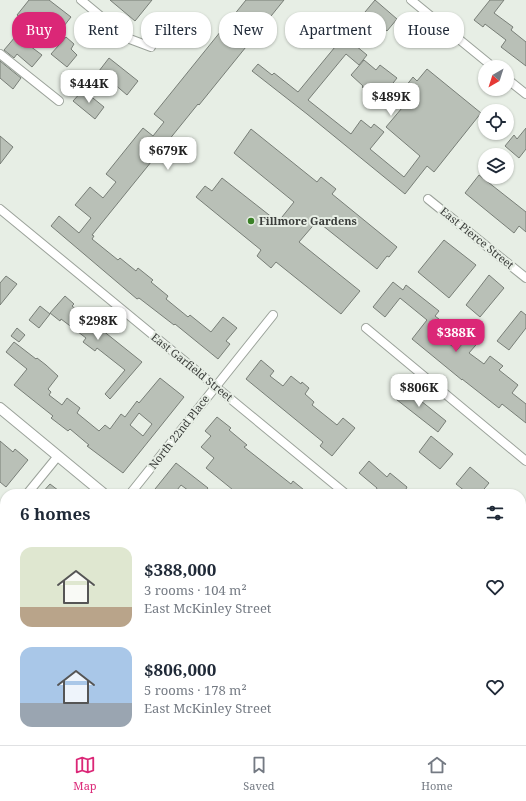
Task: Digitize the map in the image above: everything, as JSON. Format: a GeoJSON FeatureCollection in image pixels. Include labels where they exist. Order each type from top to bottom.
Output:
{"type":"FeatureCollection","features":[{"type":"Feature","properties":{"kind":"street"},"geometry":{"type":"LineString","coordinates":[[81,0],[127,38],[141,43]]}},
{"type":"Feature","properties":{"kind":"street"},"geometry":{"type":"LineString","coordinates":[[411,0],[484,60]]}},
{"type":"Feature","properties":{"kind":"street"},"geometry":{"type":"LineString","coordinates":[[0,54],[59,101]]}},
{"type":"Feature","properties":{"kind":"street"},"geometry":{"type":"LineString","coordinates":[[514,85],[526,94]]}},
{"type":"Feature","properties":{"kind":"street","name":"East Pierce Street"},"geometry":{"type":"LineString","coordinates":[[428,199],[526,278]]}},
{"type":"Feature","properties":{"kind":"street","name":"East Garfield Street"},"geometry":{"type":"LineString","coordinates":[[0,210],[340,489]]}},
{"type":"Feature","properties":{"kind":"street","name":"North 22nd Place"},"geometry":{"type":"LineString","coordinates":[[134,489],[273,315]]}},
{"type":"Feature","properties":{"kind":"street"},"geometry":{"type":"LineString","coordinates":[[366,328],[526,461]]}},
{"type":"Feature","properties":{"kind":"street"},"geometry":{"type":"LineString","coordinates":[[0,408],[98,489]]}},
{"type":"Feature","properties":{"kind":"street"},"geometry":{"type":"LineString","coordinates":[[31,489],[58,456]]}},
{"type":"Feature","properties":{"kind":"building"},"geometry":{"type":"Polygon","coordinates":[[[29,0],[49,0],[65,12],[19,12],[29,0]]]}},
{"type":"Feature","properties":{"kind":"building"},"geometry":{"type":"Polygon","coordinates":[[[110,0],[152,0],[135,21],[133,19],[133,12],[124,12],[110,0]]]}},
{"type":"Feature","properties":{"kind":"building"},"geometry":{"type":"Polygon","coordinates":[[[246,0],[284,0],[274,12],[236,12],[246,0]]]}},
{"type":"Feature","properties":{"kind":"building"},"geometry":{"type":"Polygon","coordinates":[[[375,0],[394,16],[394,23],[387,31],[386,12],[365,12],[375,0]]]}},
{"type":"Feature","properties":{"kind":"building"},"geometry":{"type":"Polygon","coordinates":[[[490,0],[504,0],[494,13],[513,27],[511,30],[526,42],[526,66],[501,47],[506,40],[485,24],[483,27],[474,20],[490,0]]]}},
{"type":"Feature","properties":{"kind":"building"},"geometry":{"type":"Polygon","coordinates":[[[66,13],[71,17],[66,23],[66,13]]]}},
{"type":"Feature","properties":{"kind":"building"},"geometry":{"type":"Polygon","coordinates":[[[219,33],[219,48],[245,48],[92,235],[94,236],[92,239],[118,260],[120,258],[136,271],[138,268],[153,280],[151,282],[168,296],[166,299],[188,317],[190,315],[211,332],[223,317],[237,328],[226,341],[230,344],[218,359],[175,324],[174,325],[139,298],[137,299],[51,226],[59,216],[79,233],[91,218],[75,205],[90,187],[103,198],[116,182],[106,174],[143,128],[153,136],[164,122],[154,114],[207,48],[211,48],[211,43],[219,33]]]}},
{"type":"Feature","properties":{"kind":"building"},"geometry":{"type":"Polygon","coordinates":[[[66,37],[74,44],[71,49],[77,55],[67,67],[51,54],[56,48],[66,48],[66,37]]]}},
{"type":"Feature","properties":{"kind":"building"},"geometry":{"type":"Polygon","coordinates":[[[12,41],[12,48],[33,48],[42,55],[32,67],[17,54],[14,58],[4,50],[12,41]]]}},
{"type":"Feature","properties":{"kind":"building"},"geometry":{"type":"Polygon","coordinates":[[[334,48],[359,48],[367,55],[359,65],[346,54],[308,100],[351,134],[361,120],[371,128],[374,124],[384,132],[370,149],[404,177],[420,156],[386,127],[407,102],[403,98],[406,95],[402,91],[413,77],[417,81],[427,69],[478,111],[478,117],[434,172],[427,166],[405,194],[252,71],[258,64],[272,75],[274,73],[298,92],[334,48]]]}},
{"type":"Feature","properties":{"kind":"building"},"geometry":{"type":"Polygon","coordinates":[[[109,58],[138,81],[127,95],[99,71],[109,58]]]}},
{"type":"Feature","properties":{"kind":"building"},"geometry":{"type":"Polygon","coordinates":[[[364,60],[376,70],[380,65],[397,78],[379,101],[362,87],[363,86],[351,75],[364,60]]]}},
{"type":"Feature","properties":{"kind":"building"},"geometry":{"type":"Polygon","coordinates":[[[0,61],[21,78],[13,89],[0,78],[0,61]]]}},
{"type":"Feature","properties":{"kind":"building"},"geometry":{"type":"Polygon","coordinates":[[[83,90],[104,107],[95,119],[73,101],[83,90]]]}},
{"type":"Feature","properties":{"kind":"building"},"geometry":{"type":"Polygon","coordinates":[[[526,128],[526,149],[519,158],[514,154],[514,148],[507,148],[505,146],[510,140],[514,140],[514,135],[517,139],[526,128]]]}},
{"type":"Feature","properties":{"kind":"building","name":"Fillmore Gardens"},"geometry":{"type":"Polygon","coordinates":[[[251,129],[317,182],[321,177],[336,189],[332,194],[397,247],[389,257],[387,256],[377,269],[317,221],[299,242],[360,291],[341,314],[276,262],[271,268],[257,256],[261,250],[196,197],[205,186],[212,191],[222,178],[278,222],[294,202],[234,153],[251,129]]]}},
{"type":"Feature","properties":{"kind":"building"},"geometry":{"type":"Polygon","coordinates":[[[0,136],[13,147],[0,164],[0,136]]]}},
{"type":"Feature","properties":{"kind":"building"},"geometry":{"type":"Polygon","coordinates":[[[478,176],[478,184],[490,184],[526,212],[526,232],[519,226],[514,233],[465,193],[478,176]]]}},
{"type":"Feature","properties":{"kind":"building"},"geometry":{"type":"Polygon","coordinates":[[[444,240],[476,265],[449,298],[418,272],[444,240]]]}},
{"type":"Feature","properties":{"kind":"building"},"geometry":{"type":"Polygon","coordinates":[[[489,275],[504,288],[480,317],[466,305],[489,275]]]}},
{"type":"Feature","properties":{"kind":"building"},"geometry":{"type":"Polygon","coordinates":[[[6,276],[17,284],[0,305],[0,283],[6,276]]]}},
{"type":"Feature","properties":{"kind":"building"},"geometry":{"type":"Polygon","coordinates":[[[393,282],[403,290],[406,285],[439,311],[435,316],[444,323],[436,333],[457,350],[472,332],[481,339],[469,353],[484,364],[490,356],[503,366],[499,370],[518,385],[512,393],[526,404],[526,423],[502,404],[499,408],[412,339],[427,320],[400,298],[385,317],[373,307],[393,282]]]}},
{"type":"Feature","properties":{"kind":"building"},"geometry":{"type":"Polygon","coordinates":[[[65,296],[74,304],[72,306],[142,362],[110,399],[105,394],[125,370],[97,348],[95,351],[83,342],[86,338],[61,319],[60,321],[50,313],[65,296]]]}},
{"type":"Feature","properties":{"kind":"building"},"geometry":{"type":"Polygon","coordinates":[[[40,306],[50,314],[39,328],[29,320],[40,306]]]}},
{"type":"Feature","properties":{"kind":"building"},"geometry":{"type":"Polygon","coordinates":[[[521,311],[526,315],[526,328],[509,350],[497,341],[521,311]]]}},
{"type":"Feature","properties":{"kind":"building"},"geometry":{"type":"Polygon","coordinates":[[[17,328],[25,335],[19,342],[11,336],[17,328]]]}},
{"type":"Feature","properties":{"kind":"building"},"geometry":{"type":"Polygon","coordinates":[[[14,342],[46,365],[58,376],[48,389],[51,392],[49,395],[62,405],[67,398],[80,408],[77,413],[99,431],[105,425],[110,429],[121,414],[125,417],[137,401],[139,403],[160,378],[184,397],[123,473],[87,446],[89,445],[70,429],[68,431],[51,418],[53,416],[14,385],[27,369],[6,352],[14,342]],[[139,413],[130,425],[143,436],[152,424],[139,413]]]}},
{"type":"Feature","properties":{"kind":"building"},"geometry":{"type":"Polygon","coordinates":[[[261,360],[274,371],[270,376],[283,386],[291,376],[301,384],[302,382],[309,388],[305,394],[314,402],[312,405],[337,425],[343,418],[355,428],[332,456],[320,446],[323,442],[246,379],[261,360]]]}},
{"type":"Feature","properties":{"kind":"building"},"geometry":{"type":"Polygon","coordinates":[[[401,385],[446,421],[438,432],[392,396],[401,385]]]}},
{"type":"Feature","properties":{"kind":"building"},"geometry":{"type":"Polygon","coordinates":[[[217,417],[231,428],[229,430],[247,445],[244,447],[291,484],[293,481],[303,489],[232,489],[206,468],[214,458],[201,447],[211,436],[205,431],[217,417]]]}},
{"type":"Feature","properties":{"kind":"building"},"geometry":{"type":"Polygon","coordinates":[[[431,436],[453,454],[440,469],[419,452],[431,436]]]}},
{"type":"Feature","properties":{"kind":"building"},"geometry":{"type":"Polygon","coordinates":[[[0,441],[13,452],[15,449],[28,460],[6,487],[0,482],[0,441]]]}},
{"type":"Feature","properties":{"kind":"building"},"geometry":{"type":"Polygon","coordinates":[[[369,461],[387,477],[390,473],[407,487],[406,489],[376,489],[359,473],[369,461]]]}},
{"type":"Feature","properties":{"kind":"building"},"geometry":{"type":"Polygon","coordinates":[[[176,463],[208,488],[186,489],[181,485],[178,489],[155,489],[176,463]]]}},
{"type":"Feature","properties":{"kind":"building"},"geometry":{"type":"Polygon","coordinates":[[[470,467],[489,483],[484,489],[462,489],[456,484],[470,467]]]}},
{"type":"Feature","properties":{"kind":"building"},"geometry":{"type":"Polygon","coordinates":[[[50,484],[56,489],[46,489],[50,484]]]}},
{"type":"Feature","properties":{"kind":"place","name":"Fillmore Gardens"},"geometry":{"type":"Point","coordinates":[251,221]}}]}
